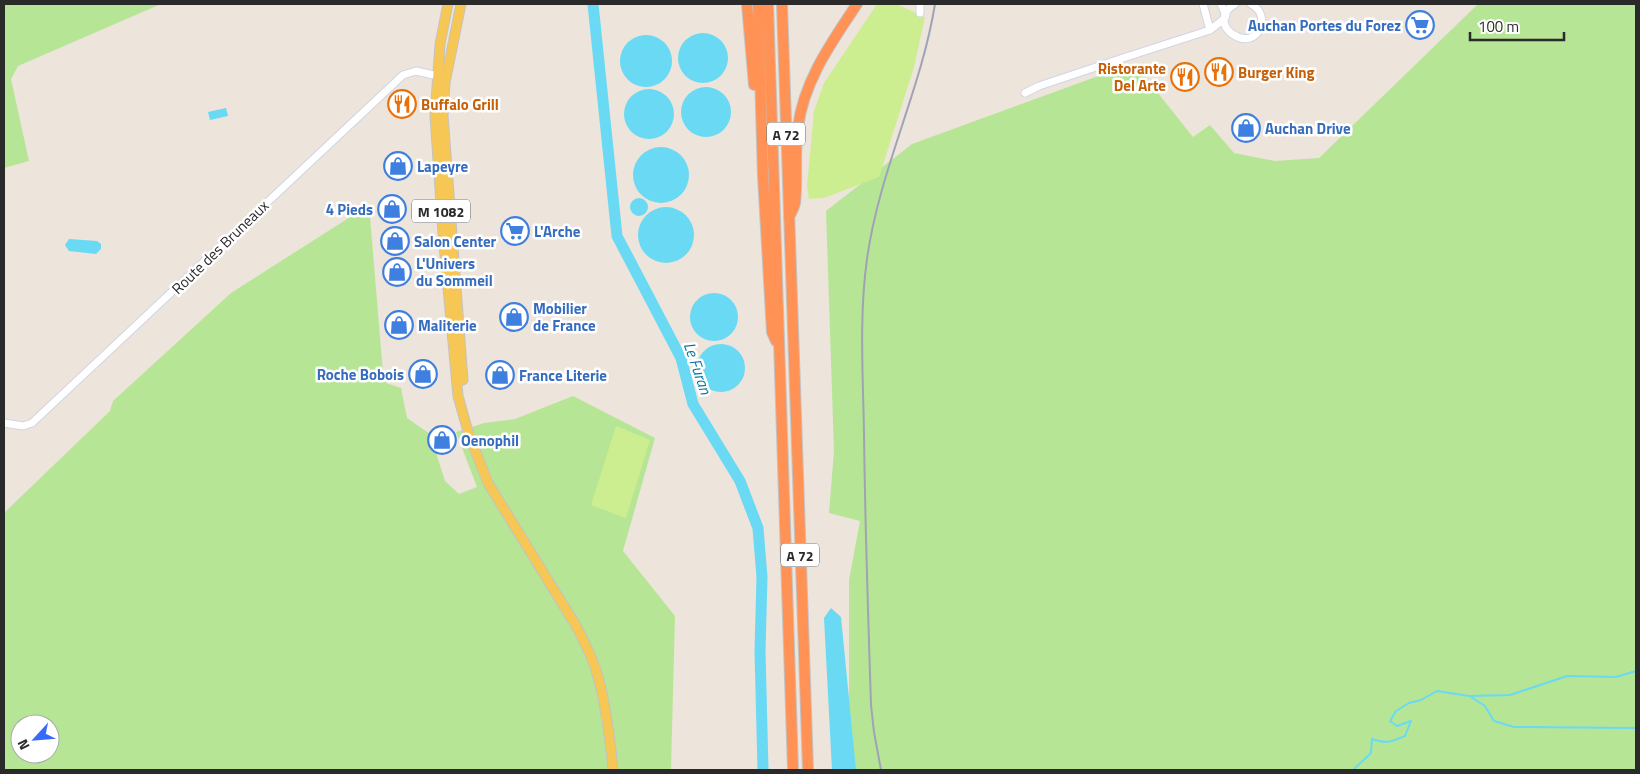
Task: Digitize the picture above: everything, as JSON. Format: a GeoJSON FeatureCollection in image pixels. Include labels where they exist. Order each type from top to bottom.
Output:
{"type":"FeatureCollection","features":[{"type":"Feature","properties":{"kind":"highway"},"geometry":{"type":"LineString","coordinates":[[747,4],[763,176]]}},
{"type":"Feature","properties":{"kind":"highway"},"geometry":{"type":"LineString","coordinates":[[758,4],[763,176],[772,332],[780,351]]}},
{"type":"Feature","properties":{"kind":"highway","name":"A 72"},"geometry":{"type":"LineString","coordinates":[[768,4],[793,770]]}},
{"type":"Feature","properties":{"kind":"highway","name":"A 72"},"geometry":{"type":"LineString","coordinates":[[782,4],[808,770]]}},
{"type":"Feature","properties":{"kind":"highway"},"geometry":{"type":"LineString","coordinates":[[788,218],[795,205],[798,125],[810,84],[820,62],[857,4]]}},
{"type":"Feature","properties":{"kind":"main road","name":"M 1082"},"geometry":{"type":"LineString","coordinates":[[448,4],[440,44],[435,116],[443,234],[458,396],[469,435],[488,483],[576,624],[596,670],[610,737],[613,770]]}},
{"type":"Feature","properties":{"kind":"main road","name":"M 1082"},"geometry":{"type":"LineString","coordinates":[[461,4],[446,83],[443,115],[465,418]]}},
{"type":"Feature","properties":{"kind":"main road"},"geometry":{"type":"LineString","coordinates":[[445,23],[456,25]]}},
{"type":"Feature","properties":{"kind":"street"},"geometry":{"type":"LineString","coordinates":[[920,4],[920,14]]}},
{"type":"Feature","properties":{"kind":"street"},"geometry":{"type":"LineString","coordinates":[[1203,4],[1210,30]]}},
{"type":"Feature","properties":{"kind":"street"},"geometry":{"type":"LineString","coordinates":[[1221,4],[1228,30],[1234,37],[1244,39],[1250,38],[1261,26],[1259,10],[1251,4]]}},
{"type":"Feature","properties":{"kind":"street"},"geometry":{"type":"LineString","coordinates":[[1210,30],[1236,4]]}},
{"type":"Feature","properties":{"kind":"street"},"geometry":{"type":"LineString","coordinates":[[1025,93],[1038,86],[1210,30],[1228,30]]}},
{"type":"Feature","properties":{"kind":"street","name":"Route des Bruneaux"},"geometry":{"type":"LineString","coordinates":[[4,423],[23,426],[32,422],[403,75],[416,71],[438,76]]}},
{"type":"Feature","properties":{"kind":"street"},"geometry":{"type":"LineString","coordinates":[[438,76],[446,83]]}},
{"type":"Feature","properties":{"kind":"green space"},"geometry":{"type":"Polygon","coordinates":[[[4,4],[161,4],[18,66],[11,79],[29,161],[4,168],[4,4]]]}},
{"type":"Feature","properties":{"kind":"green space"},"geometry":{"type":"Polygon","coordinates":[[[877,4],[896,4],[925,17],[914,67],[879,177],[824,198],[809,199],[807,186],[814,111],[824,83],[877,4]]]}},
{"type":"Feature","properties":{"kind":"green space"},"geometry":{"type":"Polygon","coordinates":[[[1478,4],[1636,4],[1636,770],[851,770],[849,580],[860,521],[829,513],[834,451],[826,211],[912,144],[1134,63],[1193,137],[1210,125],[1234,153],[1275,161],[1319,158],[1478,4]]]}},
{"type":"Feature","properties":{"kind":"green space"},"geometry":{"type":"Polygon","coordinates":[[[369,205],[383,373],[386,383],[401,388],[407,418],[430,434],[445,481],[459,494],[477,487],[456,432],[484,423],[515,419],[573,396],[655,438],[623,551],[675,616],[671,770],[4,770],[4,513],[110,411],[113,401],[231,293],[369,205]]]}},
{"type":"Feature","properties":{"kind":"green space"},"geometry":{"type":"Polygon","coordinates":[[[616,426],[650,440],[626,518],[591,505],[616,426]]]}},
{"type":"Feature","properties":{"kind":"water"},"geometry":{"type":"Polygon","coordinates":[[[703,33],[713,35],[721,40],[726,48],[728,58],[726,68],[721,76],[713,81],[703,83],[693,81],[685,76],[680,68],[678,58],[680,48],[685,40],[693,35],[703,33]]]}},
{"type":"Feature","properties":{"kind":"water"},"geometry":{"type":"Polygon","coordinates":[[[646,35],[656,37],[664,43],[670,51],[672,61],[670,71],[664,79],[656,85],[646,87],[636,85],[628,79],[622,71],[620,61],[622,51],[628,43],[636,37],[646,35]]]}},
{"type":"Feature","properties":{"kind":"water"},"geometry":{"type":"Polygon","coordinates":[[[706,87],[720,91],[727,98],[731,112],[727,126],[720,133],[706,137],[692,133],[685,126],[681,112],[685,98],[692,91],[706,87]]]}},
{"type":"Feature","properties":{"kind":"water"},"geometry":{"type":"Polygon","coordinates":[[[644,89],[654,89],[667,96],[674,109],[674,119],[667,132],[654,139],[644,139],[635,135],[628,128],[624,119],[624,109],[628,100],[635,93],[644,89]]]}},
{"type":"Feature","properties":{"kind":"water"},"geometry":{"type":"Polygon","coordinates":[[[226,108],[228,116],[210,120],[208,112],[226,108]]]}},
{"type":"Feature","properties":{"kind":"water"},"geometry":{"type":"Polygon","coordinates":[[[656,147],[666,147],[681,155],[687,164],[689,175],[687,186],[681,195],[666,203],[656,203],[645,198],[638,191],[633,180],[633,170],[638,159],[645,152],[656,147]]]}},
{"type":"Feature","properties":{"kind":"water"},"geometry":{"type":"Polygon","coordinates":[[[639,198],[647,203],[648,207],[643,215],[639,216],[631,211],[630,207],[635,199],[639,198]]]}},
{"type":"Feature","properties":{"kind":"water"},"geometry":{"type":"Polygon","coordinates":[[[666,207],[677,209],[686,215],[692,224],[694,235],[692,246],[686,255],[677,261],[666,263],[655,261],[646,255],[640,246],[638,235],[640,224],[646,215],[655,209],[666,207]]]}},
{"type":"Feature","properties":{"kind":"water"},"geometry":{"type":"Polygon","coordinates":[[[69,239],[97,241],[101,244],[101,249],[96,254],[69,251],[65,245],[69,239]]]}},
{"type":"Feature","properties":{"kind":"water"},"geometry":{"type":"Polygon","coordinates":[[[709,293],[719,293],[731,300],[738,312],[738,322],[731,334],[719,341],[709,341],[701,337],[694,330],[690,322],[690,312],[694,304],[701,297],[709,293]]]}},
{"type":"Feature","properties":{"kind":"water"},"geometry":{"type":"Polygon","coordinates":[[[716,344],[726,344],[738,351],[745,363],[745,373],[738,385],[726,392],[716,392],[708,388],[701,381],[697,373],[697,363],[701,355],[708,348],[716,344]]]}},
{"type":"Feature","properties":{"kind":"water"},"geometry":{"type":"Polygon","coordinates":[[[831,608],[841,617],[856,770],[832,770],[824,618],[831,608]]]}},
{"type":"Feature","properties":{"kind":"waterway","name":"Le Furan"},"geometry":{"type":"LineString","coordinates":[[593,4],[617,236],[681,358],[693,404],[740,481],[758,528],[762,577],[760,651],[763,770]]}},
{"type":"Feature","properties":{"kind":"waterway"},"geometry":{"type":"LineString","coordinates":[[1353,770],[1371,753],[1372,739],[1389,742],[1405,736],[1411,721],[1397,726],[1390,721],[1396,711],[1437,691],[1469,696],[1510,695],[1567,676],[1616,677],[1636,671]]}},
{"type":"Feature","properties":{"kind":"waterway"},"geometry":{"type":"LineString","coordinates":[[1471,697],[1485,706],[1494,721],[1514,727],[1636,728]]}},
{"type":"Feature","properties":{"kind":"railway"},"geometry":{"type":"LineString","coordinates":[[881,770],[871,705],[862,367],[863,302],[867,259],[873,226],[890,163],[929,36],[935,4]]}},
{"type":"Feature","properties":{"kind":"place","name":"Auchan Portes du Forez"},"geometry":{"type":"Point","coordinates":[1420,25]}},
{"type":"Feature","properties":{"kind":"place","name":"Burger King"},"geometry":{"type":"Point","coordinates":[1219,72]}},
{"type":"Feature","properties":{"kind":"place","name":"Ristorante Del Arte"},"geometry":{"type":"Point","coordinates":[1185,77]}},
{"type":"Feature","properties":{"kind":"place","name":"Buffalo Grill"},"geometry":{"type":"Point","coordinates":[402,104]}},
{"type":"Feature","properties":{"kind":"place","name":"Auchan Drive"},"geometry":{"type":"Point","coordinates":[1246,128]}},
{"type":"Feature","properties":{"kind":"place","name":"Lapeyre"},"geometry":{"type":"Point","coordinates":[398,166]}},
{"type":"Feature","properties":{"kind":"place","name":"4 Pieds"},"geometry":{"type":"Point","coordinates":[392,209]}},
{"type":"Feature","properties":{"kind":"place","name":"L'Arche"},"geometry":{"type":"Point","coordinates":[515,231]}},
{"type":"Feature","properties":{"kind":"place","name":"Salon Center"},"geometry":{"type":"Point","coordinates":[395,241]}},
{"type":"Feature","properties":{"kind":"place","name":"L'Univers du Sommeil"},"geometry":{"type":"Point","coordinates":[397,272]}},
{"type":"Feature","properties":{"kind":"place","name":"Mobilier de France"},"geometry":{"type":"Point","coordinates":[514,317]}},
{"type":"Feature","properties":{"kind":"place","name":"Maliterie"},"geometry":{"type":"Point","coordinates":[399,325]}},
{"type":"Feature","properties":{"kind":"place","name":"Roche Bobois"},"geometry":{"type":"Point","coordinates":[423,374]}},
{"type":"Feature","properties":{"kind":"place","name":"France Literie"},"geometry":{"type":"Point","coordinates":[500,375]}},
{"type":"Feature","properties":{"kind":"place","name":"Oenophil"},"geometry":{"type":"Point","coordinates":[442,440]}}]}
